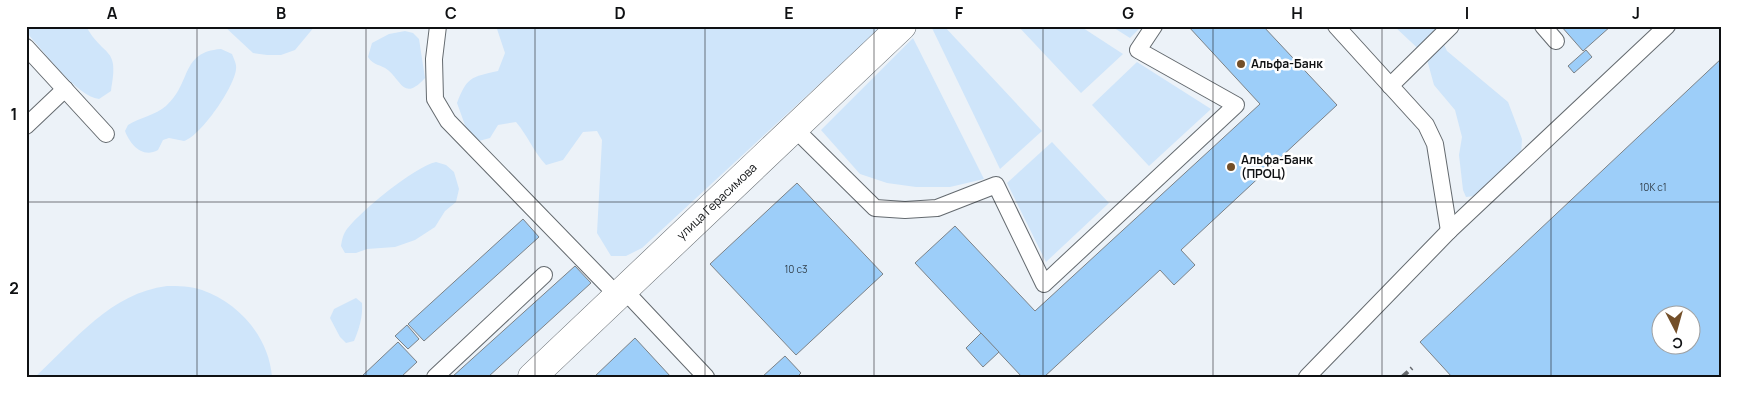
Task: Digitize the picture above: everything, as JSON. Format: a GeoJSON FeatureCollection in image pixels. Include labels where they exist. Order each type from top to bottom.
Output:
{"type":"FeatureCollection","features":[{"type":"Feature","properties":{"kind":"street","name":"улица Герасимова"},"geometry":{"type":"LineString","coordinates":[[532,377],[902,26]]}},
{"type":"Feature","properties":{"kind":"lane"},"geometry":{"type":"LineString","coordinates":[[438,26],[434,59],[435,99],[448,122],[706,377]]}},
{"type":"Feature","properties":{"kind":"lane"},"geometry":{"type":"LineString","coordinates":[[794,128],[875,208],[906,210],[937,208],[996,185],[1044,284],[1236,105],[1138,50],[1154,26]]}},
{"type":"Feature","properties":{"kind":"lane"},"geometry":{"type":"LineString","coordinates":[[1336,26],[1426,125],[1436,144],[1449,231]]}},
{"type":"Feature","properties":{"kind":"lane"},"geometry":{"type":"LineString","coordinates":[[1390,86],[1452,26]]}},
{"type":"Feature","properties":{"kind":"lane"},"geometry":{"type":"LineString","coordinates":[[1543,26],[1556,41]]}},
{"type":"Feature","properties":{"kind":"lane"},"geometry":{"type":"LineString","coordinates":[[1307,377],[1449,231],[1667,26]]}},
{"type":"Feature","properties":{"kind":"lane"},"geometry":{"type":"LineString","coordinates":[[26,47],[106,134]]}},
{"type":"Feature","properties":{"kind":"lane"},"geometry":{"type":"LineString","coordinates":[[26,126],[65,89]]}},
{"type":"Feature","properties":{"kind":"lane"},"geometry":{"type":"LineString","coordinates":[[435,377],[544,275]]}},
{"type":"Feature","properties":{"kind":"shaded area"},"geometry":{"type":"Polygon","coordinates":[[[26,26],[86,26],[112,59],[113,76],[111,91],[99,99],[81,90],[60,71],[26,32],[26,26]]]}},
{"type":"Feature","properties":{"kind":"shaded area"},"geometry":{"type":"Polygon","coordinates":[[[224,26],[315,26],[295,50],[281,55],[267,55],[253,53],[224,26]]]}},
{"type":"Feature","properties":{"kind":"shaded area"},"geometry":{"type":"Polygon","coordinates":[[[496,26],[882,26],[642,248],[626,256],[611,256],[597,233],[602,140],[597,131],[583,132],[563,160],[546,165],[516,122],[498,125],[490,138],[479,141],[466,128],[457,103],[464,88],[467,83],[476,77],[498,71],[505,53],[496,26]]]}},
{"type":"Feature","properties":{"kind":"shaded area"},"geometry":{"type":"Polygon","coordinates":[[[931,26],[944,26],[1042,131],[1000,169],[931,26]]]}},
{"type":"Feature","properties":{"kind":"shaded area"},"geometry":{"type":"Polygon","coordinates":[[[1018,26],[1080,26],[1123,54],[1081,93],[1018,26]]]}},
{"type":"Feature","properties":{"kind":"shaded area"},"geometry":{"type":"Polygon","coordinates":[[[1111,26],[1142,26],[1130,38],[1111,26]]]}},
{"type":"Feature","properties":{"kind":"shaded area"},"geometry":{"type":"Polygon","coordinates":[[[1394,26],[1435,26],[1447,51],[1508,102],[1522,139],[1521,155],[1475,196],[1466,197],[1463,190],[1459,155],[1462,137],[1455,110],[1434,85],[1426,56],[1394,26]]]}},
{"type":"Feature","properties":{"kind":"shaded area"},"geometry":{"type":"Polygon","coordinates":[[[405,31],[413,33],[419,39],[425,78],[418,85],[408,89],[400,84],[388,70],[368,57],[372,43],[389,34],[405,31]]]}},
{"type":"Feature","properties":{"kind":"shaded area"},"geometry":{"type":"Polygon","coordinates":[[[913,38],[984,179],[950,187],[916,187],[887,183],[860,174],[821,130],[913,38]]]}},
{"type":"Feature","properties":{"kind":"shaded area"},"geometry":{"type":"Polygon","coordinates":[[[221,49],[232,54],[236,69],[230,87],[208,121],[184,141],[169,138],[163,140],[158,150],[147,153],[137,149],[125,131],[128,125],[166,106],[180,88],[192,62],[208,51],[221,49]]]}},
{"type":"Feature","properties":{"kind":"shaded area"},"geometry":{"type":"Polygon","coordinates":[[[1137,62],[1211,109],[1149,166],[1092,105],[1137,62]]]}},
{"type":"Feature","properties":{"kind":"shaded area"},"geometry":{"type":"Polygon","coordinates":[[[1052,142],[1109,203],[1046,262],[1007,183],[1052,142]]]}},
{"type":"Feature","properties":{"kind":"shaded area"},"geometry":{"type":"Polygon","coordinates":[[[436,162],[446,165],[454,172],[459,189],[456,202],[445,211],[435,227],[415,240],[395,247],[345,253],[341,246],[343,237],[354,221],[402,180],[436,162]]]}},
{"type":"Feature","properties":{"kind":"shaded area"},"geometry":{"type":"Polygon","coordinates":[[[167,286],[189,287],[202,290],[228,303],[240,313],[250,323],[265,348],[270,362],[272,377],[35,377],[95,320],[111,308],[147,290],[167,286]]]}},
{"type":"Feature","properties":{"kind":"shaded area"},"geometry":{"type":"Polygon","coordinates":[[[356,298],[362,303],[358,332],[354,341],[346,343],[340,337],[330,318],[334,309],[356,298]]]}},
{"type":"Feature","properties":{"kind":"building","name":"Альфа-Банк (ПРОЦ)"},"geometry":{"type":"Polygon","coordinates":[[[1188,26],[1263,26],[1337,105],[1181,250],[1195,265],[1174,285],[1160,270],[1044,377],[1022,377],[915,263],[955,226],[1035,311],[1260,104],[1188,26]]]}},
{"type":"Feature","properties":{"kind":"building"},"geometry":{"type":"Polygon","coordinates":[[[1561,26],[1611,26],[1583,51],[1561,26]]]}},
{"type":"Feature","properties":{"kind":"building"},"geometry":{"type":"Polygon","coordinates":[[[1586,50],[1592,57],[1574,73],[1568,66],[1586,50]]]}},
{"type":"Feature","properties":{"kind":"building"},"geometry":{"type":"Polygon","coordinates":[[[1722,58],[1722,377],[1452,377],[1420,342],[1722,58]]]}},
{"type":"Feature","properties":{"kind":"building"},"geometry":{"type":"Polygon","coordinates":[[[797,183],[883,274],[796,355],[710,264],[797,183]]]}},
{"type":"Feature","properties":{"kind":"building"},"geometry":{"type":"Polygon","coordinates":[[[523,219],[539,237],[424,341],[408,324],[523,219]]]}},
{"type":"Feature","properties":{"kind":"building"},"geometry":{"type":"Polygon","coordinates":[[[575,266],[591,283],[488,377],[452,377],[575,266]]]}},
{"type":"Feature","properties":{"kind":"building"},"geometry":{"type":"Polygon","coordinates":[[[407,325],[419,339],[408,349],[395,336],[407,325]]]}},
{"type":"Feature","properties":{"kind":"building"},"geometry":{"type":"Polygon","coordinates":[[[981,333],[999,352],[983,367],[966,348],[981,333]]]}},
{"type":"Feature","properties":{"kind":"building"},"geometry":{"type":"Polygon","coordinates":[[[635,338],[671,377],[594,377],[635,338]]]}},
{"type":"Feature","properties":{"kind":"building"},"geometry":{"type":"Polygon","coordinates":[[[398,342],[417,362],[401,377],[361,377],[398,342]]]}},
{"type":"Feature","properties":{"kind":"building"},"geometry":{"type":"Polygon","coordinates":[[[785,356],[801,373],[797,377],[762,377],[785,356]]]}},
{"type":"Feature","properties":{"kind":"railway"},"geometry":{"type":"LineString","coordinates":[[1402,377],[1412,368]]}},
{"type":"Feature","properties":{"kind":"place","name":"Альфа-Банк"},"geometry":{"type":"Point","coordinates":[1241,64]}},
{"type":"Feature","properties":{"kind":"place","name":"Альфа-Банк (ПРОЦ)"},"geometry":{"type":"Point","coordinates":[1231,167]}}]}
